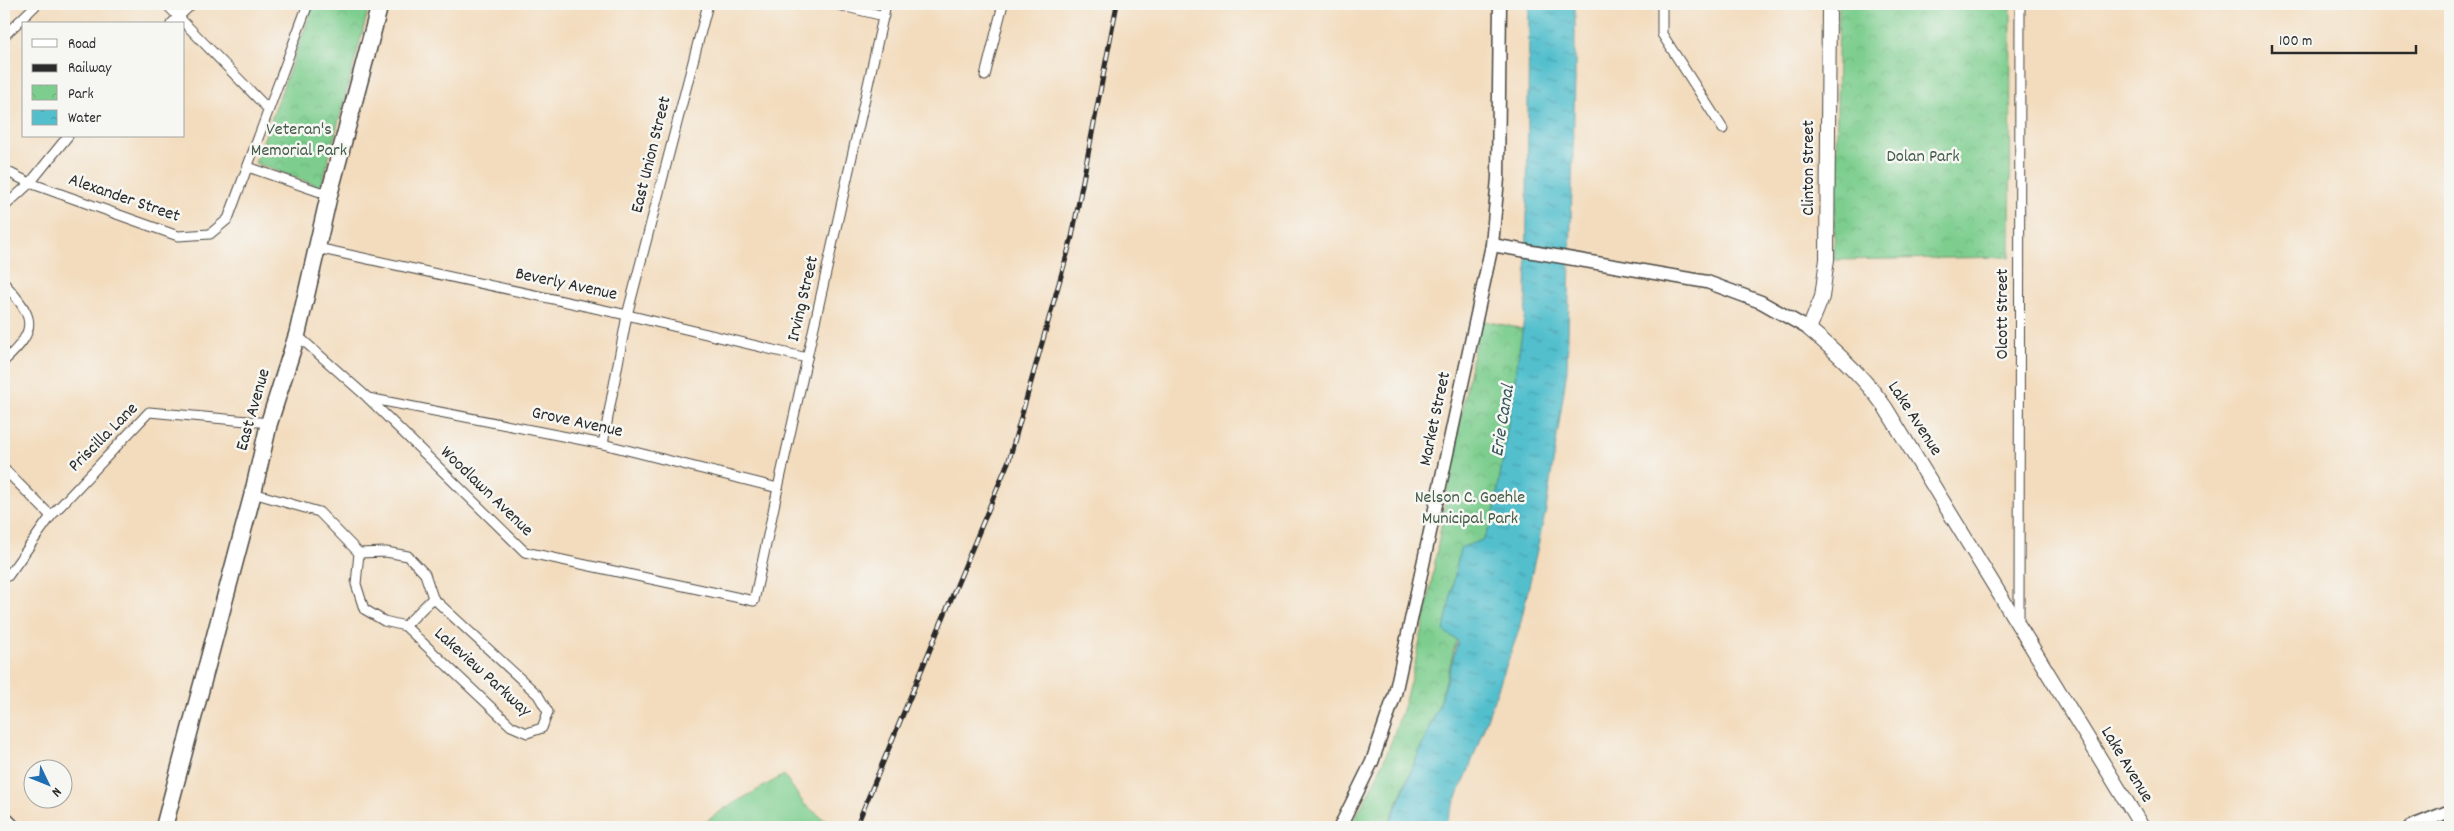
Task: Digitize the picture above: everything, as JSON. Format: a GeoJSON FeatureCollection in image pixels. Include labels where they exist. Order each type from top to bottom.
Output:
{"type":"FeatureCollection","features":[{"type":"Feature","properties":{"kind":"highway","name":"East Avenue"},"geometry":{"type":"LineString","coordinates":[[164,827],[253,494],[269,423],[297,335],[329,195],[380,4]]}},
{"type":"Feature","properties":{"kind":"main road","name":"Clinton Street"},"geometry":{"type":"LineString","coordinates":[[1809,330],[1822,297],[1827,259],[1829,4]]}},
{"type":"Feature","properties":{"kind":"main road","name":"Lake Avenue"},"geometry":{"type":"LineString","coordinates":[[1809,330],[1844,358],[1873,390],[2019,624],[2142,827]]}},
{"type":"Feature","properties":{"kind":"street"},"geometry":{"type":"LineString","coordinates":[[4,36],[37,4]]}},
{"type":"Feature","properties":{"kind":"street"},"geometry":{"type":"LineString","coordinates":[[166,4],[183,22]]}},
{"type":"Feature","properties":{"kind":"street"},"geometry":{"type":"LineString","coordinates":[[173,22],[192,4]]}},
{"type":"Feature","properties":{"kind":"street"},"geometry":{"type":"LineString","coordinates":[[308,4],[268,108],[248,167],[329,195]]}},
{"type":"Feature","properties":{"kind":"street","name":"East Union Street"},"geometry":{"type":"LineString","coordinates":[[603,444],[627,315],[708,4]]}},
{"type":"Feature","properties":{"kind":"street"},"geometry":{"type":"LineString","coordinates":[[834,4],[884,16]]}},
{"type":"Feature","properties":{"kind":"street","name":"Irving Street"},"geometry":{"type":"LineString","coordinates":[[754,601],[886,4]]}},
{"type":"Feature","properties":{"kind":"street"},"geometry":{"type":"LineString","coordinates":[[985,76],[1003,4]]}},
{"type":"Feature","properties":{"kind":"street","name":"Market Street"},"geometry":{"type":"LineString","coordinates":[[1340,827],[1372,762],[1396,694],[1492,245],[1498,178],[1500,4]]}},
{"type":"Feature","properties":{"kind":"street"},"geometry":{"type":"LineString","coordinates":[[1662,4],[1662,34],[1723,129]]}},
{"type":"Feature","properties":{"kind":"street","name":"Olcott Street"},"geometry":{"type":"LineString","coordinates":[[2019,624],[2020,4]]}},
{"type":"Feature","properties":{"kind":"street"},"geometry":{"type":"LineString","coordinates":[[185,24],[268,108]]}},
{"type":"Feature","properties":{"kind":"street"},"geometry":{"type":"LineString","coordinates":[[4,207],[30,183],[66,138]]}},
{"type":"Feature","properties":{"kind":"street","name":"Alexander Street"},"geometry":{"type":"LineString","coordinates":[[4,170],[30,183],[178,236],[210,234],[228,220],[248,167]]}},
{"type":"Feature","properties":{"kind":"street","name":"Lake Avenue"},"geometry":{"type":"LineString","coordinates":[[1492,245],[1707,282],[1732,289],[1782,313],[1809,330]]}},
{"type":"Feature","properties":{"kind":"street","name":"Beverly Avenue"},"geometry":{"type":"LineString","coordinates":[[317,248],[627,315],[807,358]]}},
{"type":"Feature","properties":{"kind":"street"},"geometry":{"type":"LineString","coordinates":[[4,283],[25,306],[29,321],[27,338],[4,361]]}},
{"type":"Feature","properties":{"kind":"street","name":"Woodlawn Avenue"},"geometry":{"type":"LineString","coordinates":[[297,335],[368,398],[525,552],[754,601]]}},
{"type":"Feature","properties":{"kind":"street","name":"Grove Avenue"},"geometry":{"type":"LineString","coordinates":[[368,398],[603,444],[778,488]]}},
{"type":"Feature","properties":{"kind":"street","name":"Priscilla Lane"},"geometry":{"type":"LineString","coordinates":[[4,576],[8,576],[51,516],[149,412],[269,423]]}},
{"type":"Feature","properties":{"kind":"street"},"geometry":{"type":"LineString","coordinates":[[4,469],[51,516]]}},
{"type":"Feature","properties":{"kind":"street"},"geometry":{"type":"LineString","coordinates":[[253,494],[319,512],[360,553]]}},
{"type":"Feature","properties":{"kind":"street","name":"Lakeview Parkway"},"geometry":{"type":"LineString","coordinates":[[386,552],[408,556],[425,574],[433,598],[538,696],[548,712],[542,728],[526,733],[512,726],[405,626],[384,621],[364,609],[356,584],[360,553],[386,552]]}},
{"type":"Feature","properties":{"kind":"street","name":"Lakeview Parkway"},"geometry":{"type":"LineString","coordinates":[[405,626],[433,598]]}},
{"type":"Feature","properties":{"kind":"street"},"geometry":{"type":"LineString","coordinates":[[2410,827],[2450,811]]}},
{"type":"Feature","properties":{"kind":"street"},"geometry":{"type":"LineString","coordinates":[[4,817],[14,827]]}},
{"type":"Feature","properties":{"kind":"green space","name":"Veteran's Memorial Park"},"geometry":{"type":"Polygon","coordinates":[[[314,4],[370,4],[321,187],[255,163],[314,4]]]}},
{"type":"Feature","properties":{"kind":"green space","name":"Dolan Park"},"geometry":{"type":"Polygon","coordinates":[[[1839,4],[2011,4],[2010,257],[1834,260],[1839,4]]]}},
{"type":"Feature","properties":{"kind":"green space","name":"Nelson C. Goehle Municipal Park"},"geometry":{"type":"Polygon","coordinates":[[[1480,320],[1523,329],[1493,522],[1482,540],[1441,700],[1387,827],[1349,827],[1370,791],[1386,754],[1412,676],[1429,595],[1480,320]]]}},
{"type":"Feature","properties":{"kind":"green space"},"geometry":{"type":"Polygon","coordinates":[[[784,775],[804,804],[834,827],[698,827],[727,807],[784,775]]]}},
{"type":"Feature","properties":{"kind":"water"},"geometry":{"type":"Polygon","coordinates":[[[1529,4],[1575,4],[1575,79],[1567,370],[1546,510],[1519,630],[1468,772],[1444,827],[1388,827],[1441,700],[1458,641],[1444,631],[1460,548],[1482,540],[1493,522],[1526,306],[1529,4]]]}},
{"type":"Feature","properties":{"kind":"railway"},"geometry":{"type":"LineString","coordinates":[[856,827],[1009,460],[1072,237],[1117,4]]}},
{"type":"Feature","properties":{"kind":"water label","name":"Erie Canal"},"geometry":{"type":"Point","coordinates":[1504,421]}}]}
